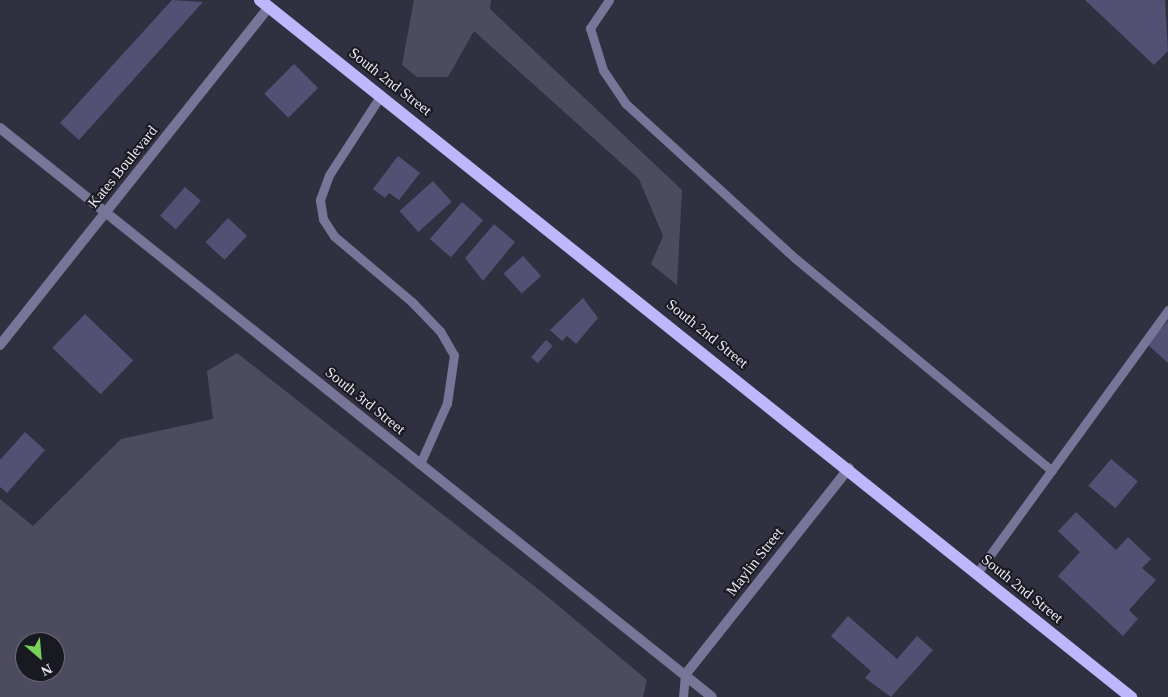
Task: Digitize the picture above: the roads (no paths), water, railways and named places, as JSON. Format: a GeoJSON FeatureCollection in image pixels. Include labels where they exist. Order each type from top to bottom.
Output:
{"type":"FeatureCollection","features":[{"type":"Feature","properties":{"kind":"main road","name":"South 2nd Street"},"geometry":{"type":"LineString","coordinates":[[265,4],[849,468],[1131,697]]}},
{"type":"Feature","properties":{"kind":"street","name":"Kates Boulevard"},"geometry":{"type":"LineString","coordinates":[[0,345],[106,213],[265,4]]}},
{"type":"Feature","properties":{"kind":"street","name":"South 3rd Street"},"geometry":{"type":"LineString","coordinates":[[0,128],[712,697]]}},
{"type":"Feature","properties":{"kind":"street","name":"Maylin Street"},"geometry":{"type":"LineString","coordinates":[[685,675],[849,468]]}},
{"type":"Feature","properties":{"kind":"lane"},"geometry":{"type":"LineString","coordinates":[[609,0],[590,28],[603,70],[624,103],[796,259],[1052,471]]}},
{"type":"Feature","properties":{"kind":"lane"},"geometry":{"type":"LineString","coordinates":[[381,95],[334,168],[320,200],[323,219],[334,236],[412,302],[440,331],[454,355],[447,403],[420,464]]}},
{"type":"Feature","properties":{"kind":"lane"},"geometry":{"type":"LineString","coordinates":[[977,573],[1168,310]]}},
{"type":"Feature","properties":{"kind":"lane"},"geometry":{"type":"LineString","coordinates":[[683,697],[685,675]]}}]}
